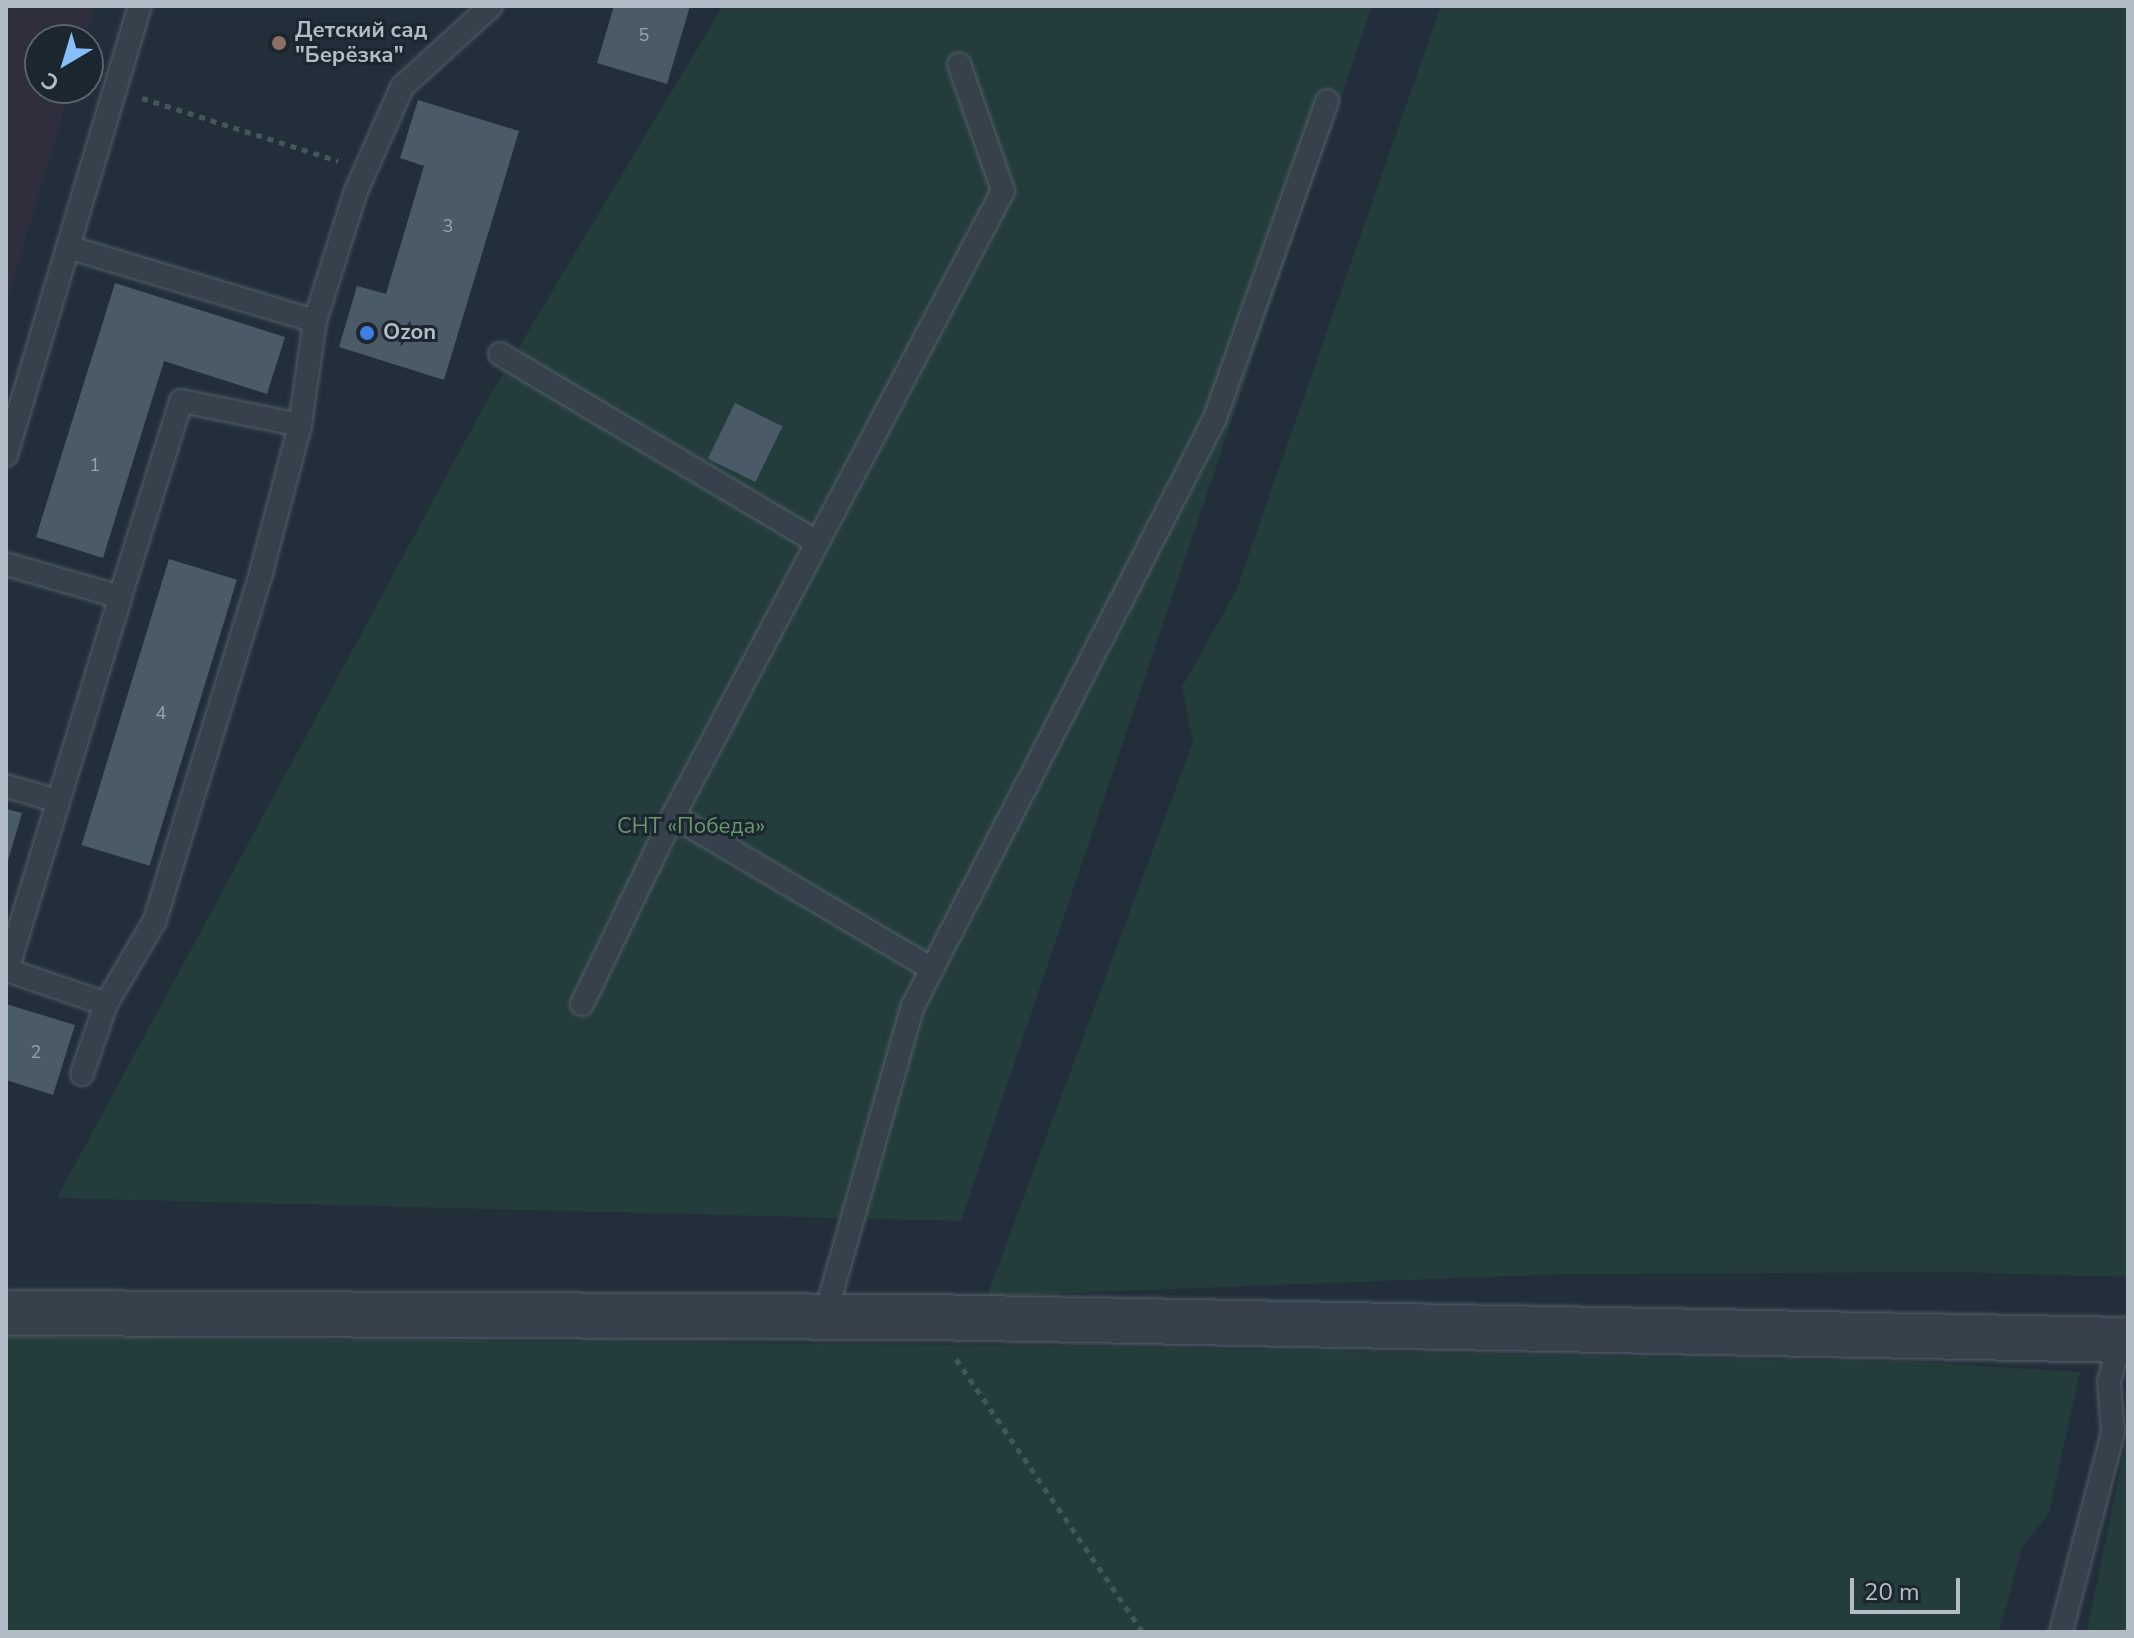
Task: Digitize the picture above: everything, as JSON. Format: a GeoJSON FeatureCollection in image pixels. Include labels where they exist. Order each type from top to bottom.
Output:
{"type":"FeatureCollection","features":[{"type":"Feature","properties":{"kind":"street"},"geometry":{"type":"LineString","coordinates":[[6,1313],[928,1317],[2128,1340]]}},
{"type":"Feature","properties":{"kind":"lane"},"geometry":{"type":"LineString","coordinates":[[6,455],[140,6]]}},
{"type":"Feature","properties":{"kind":"lane"},"geometry":{"type":"LineString","coordinates":[[82,1074],[106,1004],[155,920],[262,569],[300,425],[315,321],[366,170],[402,87],[491,6]]}},
{"type":"Feature","properties":{"kind":"lane"},"geometry":{"type":"LineString","coordinates":[[582,1004],[673,816],[1003,191],[959,64]]}},
{"type":"Feature","properties":{"kind":"lane"},"geometry":{"type":"LineString","coordinates":[[825,1316],[913,1006],[1215,418],[1327,101]]}},
{"type":"Feature","properties":{"kind":"lane"},"geometry":{"type":"LineString","coordinates":[[68,247],[315,321]]}},
{"type":"Feature","properties":{"kind":"lane"},"geometry":{"type":"LineString","coordinates":[[500,354],[817,542]]}},
{"type":"Feature","properties":{"kind":"lane"},"geometry":{"type":"LineString","coordinates":[[106,1004],[7,970],[181,401],[300,425]]}},
{"type":"Feature","properties":{"kind":"lane"},"geometry":{"type":"LineString","coordinates":[[6,564],[120,597]]}},
{"type":"Feature","properties":{"kind":"lane"},"geometry":{"type":"LineString","coordinates":[[6,786],[58,801]]}},
{"type":"Feature","properties":{"kind":"lane"},"geometry":{"type":"LineString","coordinates":[[673,816],[932,969]]}},
{"type":"Feature","properties":{"kind":"lane"},"geometry":{"type":"LineString","coordinates":[[2061,1632],[2113,1432],[2109,1382],[2115,1360],[2128,1347]]}},
{"type":"Feature","properties":{"kind":"path"},"geometry":{"type":"LineString","coordinates":[[115,90],[366,170]]}},
{"type":"Feature","properties":{"kind":"path"},"geometry":{"type":"LineString","coordinates":[[928,1317],[1143,1632]]}},
{"type":"Feature","properties":{"kind":"shaded area"},"geometry":{"type":"Polygon","coordinates":[[[6,6],[95,6],[90,24],[24,24],[24,104],[66,104],[6,304],[6,6]]]}},
{"type":"Feature","properties":{"kind":"green space","name":"СНТ «Победа»"},"geometry":{"type":"Polygon","coordinates":[[[723,6],[1372,6],[961,1221],[57,1198],[489,397],[723,6]]]}},
{"type":"Feature","properties":{"kind":"green space"},"geometry":{"type":"Polygon","coordinates":[[[1441,6],[2128,6],[2128,1277],[1955,1272],[1564,1274],[987,1296],[1193,742],[1182,687],[1236,591],[1441,6]]]}},
{"type":"Feature","properties":{"kind":"green space"},"geometry":{"type":"Polygon","coordinates":[[[6,1337],[1066,1346],[1915,1362],[2080,1372],[2049,1513],[2022,1547],[1999,1632],[6,1632],[6,1337]]]}},
{"type":"Feature","properties":{"kind":"green space"},"geometry":{"type":"Polygon","coordinates":[[[2128,1430],[2128,1632],[2087,1632],[2128,1430]]]}},
{"type":"Feature","properties":{"kind":"building"},"geometry":{"type":"Polygon","coordinates":[[[614,6],[690,6],[667,84],[597,63],[614,6]]]}},
{"type":"Feature","properties":{"kind":"building"},"geometry":{"type":"Polygon","coordinates":[[[418,100],[519,131],[444,380],[339,347],[357,286],[386,294],[424,166],[400,158],[418,100]]]}},
{"type":"Feature","properties":{"kind":"building"},"geometry":{"type":"Polygon","coordinates":[[[115,283],[285,337],[267,394],[164,361],[103,558],[36,537],[115,283]]]}},
{"type":"Feature","properties":{"kind":"building"},"geometry":{"type":"Polygon","coordinates":[[[735,403],[783,426],[755,482],[708,459],[735,403]]]}},
{"type":"Feature","properties":{"kind":"building"},"geometry":{"type":"Polygon","coordinates":[[[169,559],[237,580],[149,866],[82,845],[169,559]]]}},
{"type":"Feature","properties":{"kind":"building"},"geometry":{"type":"Polygon","coordinates":[[[6,809],[22,813],[7,864],[6,863],[6,809]]]}},
{"type":"Feature","properties":{"kind":"building"},"geometry":{"type":"Polygon","coordinates":[[[6,1004],[75,1025],[53,1095],[6,1080],[6,1004]]]}},
{"type":"Feature","properties":{"kind":"place","name":"Детский сад \"Берёзка\""},"geometry":{"type":"Point","coordinates":[279,43]}},
{"type":"Feature","properties":{"kind":"place","name":"Ozon"},"geometry":{"type":"Point","coordinates":[367,333]}}]}
